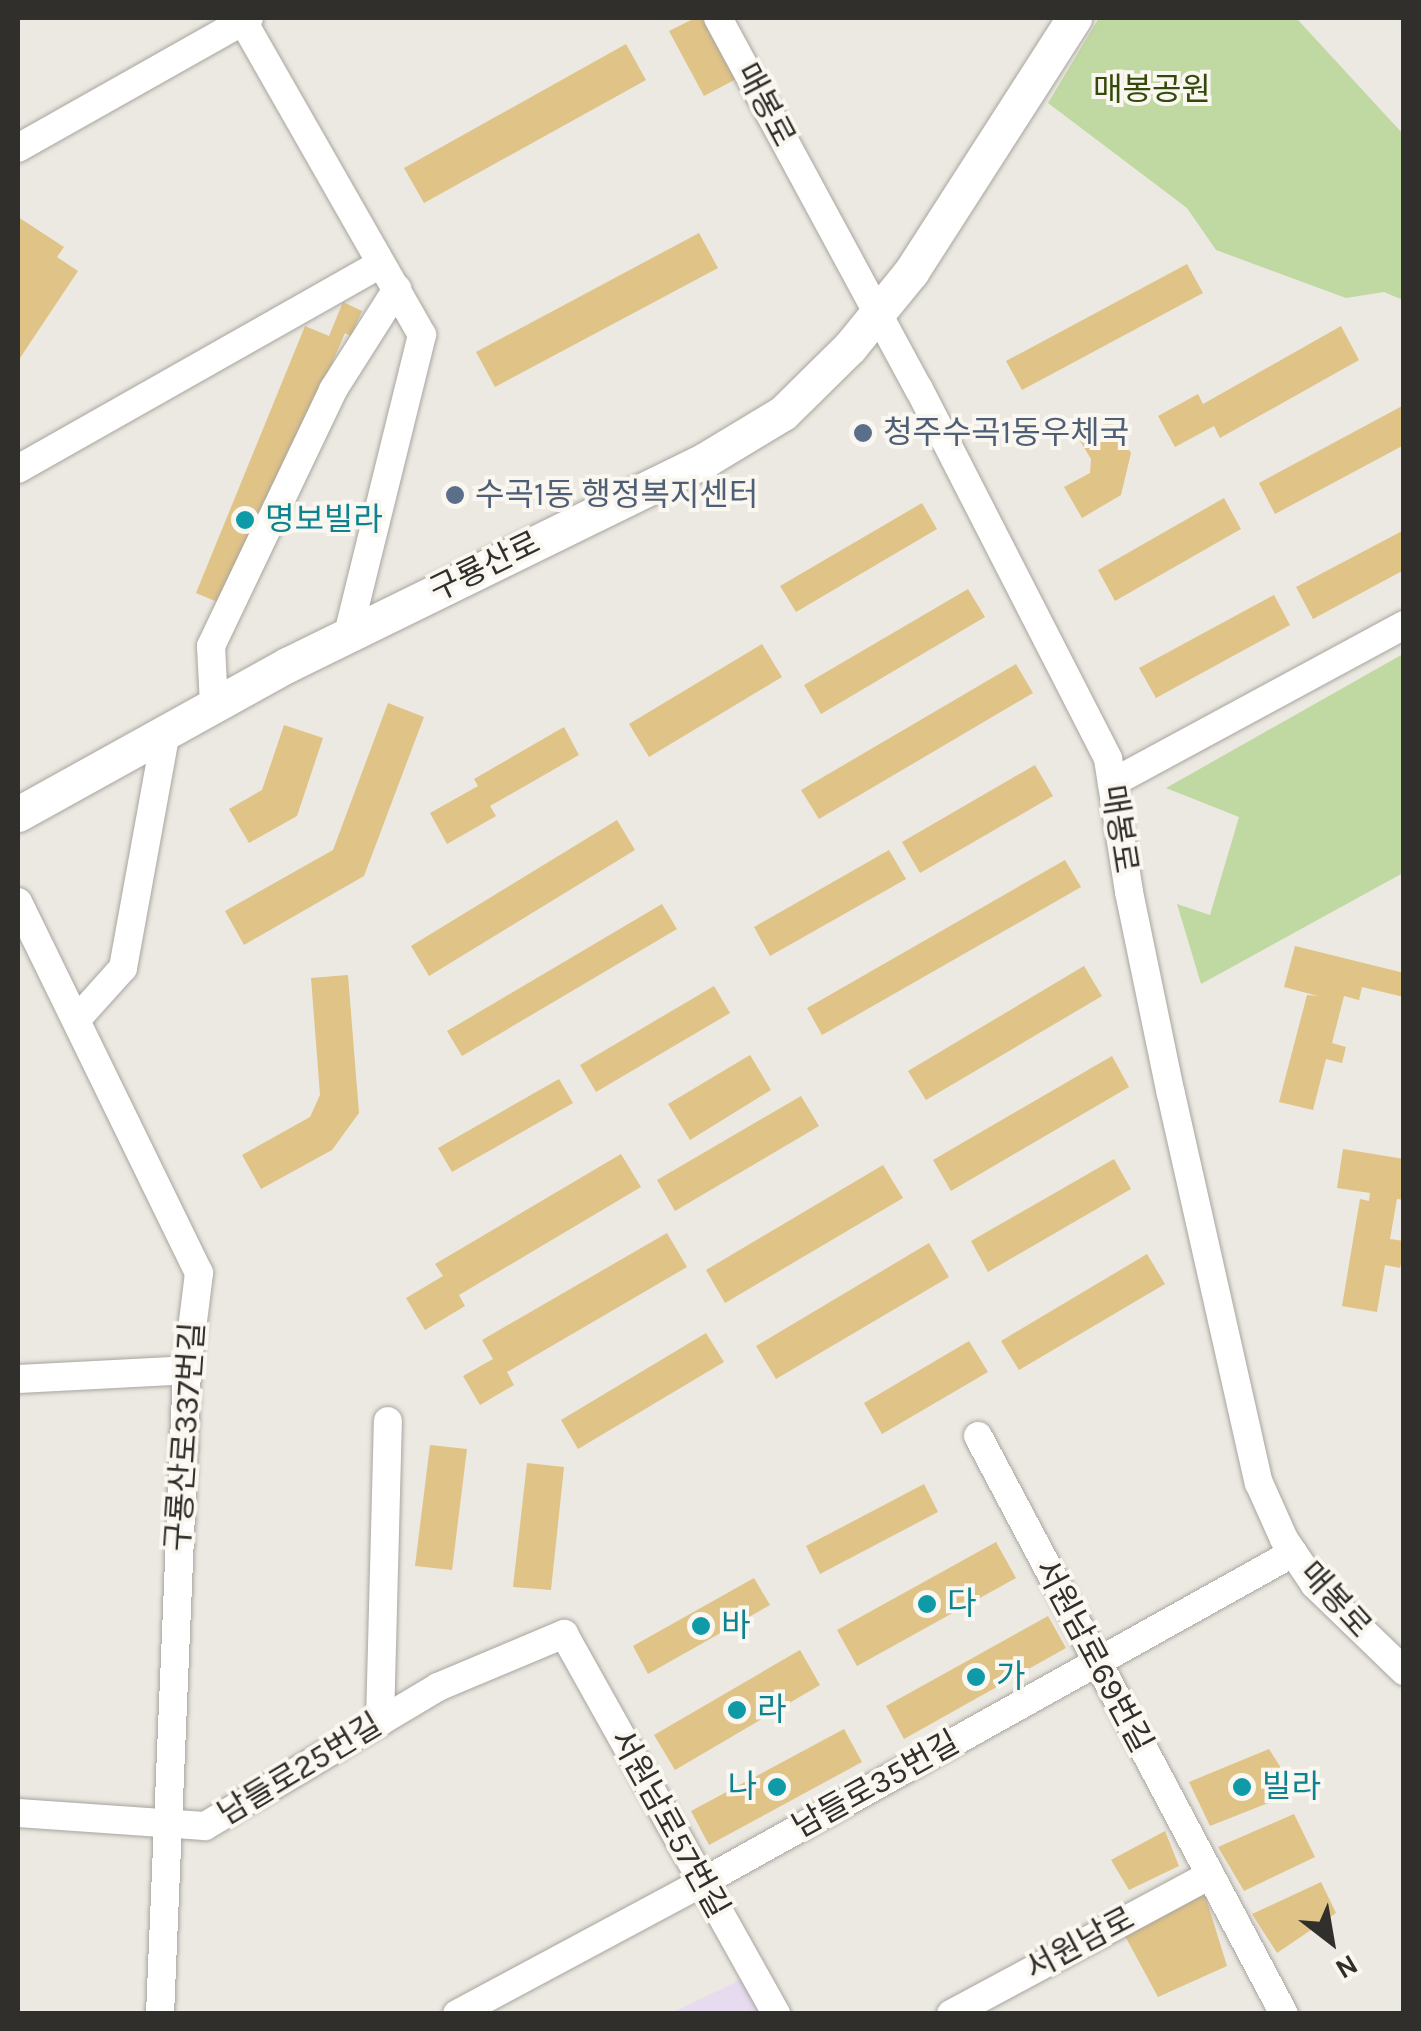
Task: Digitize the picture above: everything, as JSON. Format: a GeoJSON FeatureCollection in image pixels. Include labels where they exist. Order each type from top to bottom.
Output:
{"type":"FeatureCollection","features":[{"type":"Feature","properties":{"kind":"street","name":"매봉로"},"geometry":{"type":"LineString","coordinates":[[718,18],[1108,759],[1129,892],[1258,1483],[1315,1585],[1404,1670]]}},
{"type":"Feature","properties":{"kind":"street","name":"구룡산로"},"geometry":{"type":"LineString","coordinates":[[18,814],[348,634],[755,432],[814,386],[911,272],[970,187],[1074,18]]}},
{"type":"Feature","properties":{"kind":"street"},"geometry":{"type":"LineString","coordinates":[[18,148],[246,19],[422,335],[348,634]]}},
{"type":"Feature","properties":{"kind":"street"},"geometry":{"type":"LineString","coordinates":[[18,468],[380,264]]}},
{"type":"Feature","properties":{"kind":"street"},"geometry":{"type":"LineString","coordinates":[[214,705],[211,646],[334,390],[397,290]]}},
{"type":"Feature","properties":{"kind":"street"},"geometry":{"type":"LineString","coordinates":[[1112,783],[1404,625]]}},
{"type":"Feature","properties":{"kind":"street"},"geometry":{"type":"LineString","coordinates":[[78,1018],[123,968],[166,730]]}},
{"type":"Feature","properties":{"kind":"street","name":"구룡산로337번길"},"geometry":{"type":"LineString","coordinates":[[18,902],[78,1018],[199,1273],[187,1370],[160,2014]]}},
{"type":"Feature","properties":{"kind":"street"},"geometry":{"type":"LineString","coordinates":[[18,1379],[187,1370]]}},
{"type":"Feature","properties":{"kind":"street"},"geometry":{"type":"LineString","coordinates":[[380,1722],[388,1421]]}},
{"type":"Feature","properties":{"kind":"street","name":"서원남로69번길"},"geometry":{"type":"LineString","coordinates":[[978,1436],[1284,2014]]}},
{"type":"Feature","properties":{"kind":"street","name":"남들로35번길"},"geometry":{"type":"LineString","coordinates":[[457,2014],[1294,1553]]}},
{"type":"Feature","properties":{"kind":"street","name":"남들로25번길"},"geometry":{"type":"LineString","coordinates":[[18,1813],[205,1826],[438,1688],[564,1634]]}},
{"type":"Feature","properties":{"kind":"street","name":"서원남로57번길"},"geometry":{"type":"LineString","coordinates":[[564,1634],[776,2014]]}},
{"type":"Feature","properties":{"kind":"street","name":"서원남로"},"geometry":{"type":"LineString","coordinates":[[951,2014],[1210,1875]]}},
{"type":"Feature","properties":{"kind":"shaded area"},"geometry":{"type":"Polygon","coordinates":[[[760,1970],[782,2014],[670,2014],[760,1970]]]}},
{"type":"Feature","properties":{"kind":"green space","name":"매봉공원"},"geometry":{"type":"Polygon","coordinates":[[[1099,18],[1298,20],[1403,134],[1403,300],[1384,292],[1346,298],[1216,250],[1187,208],[1048,103],[1099,18]]]}},
{"type":"Feature","properties":{"kind":"green space"},"geometry":{"type":"Polygon","coordinates":[[[1403,654],[1403,873],[1201,984],[1177,904],[1210,915],[1239,817],[1166,788],[1403,654]]]}},
{"type":"Feature","properties":{"kind":"building"},"geometry":{"type":"Polygon","coordinates":[[[695,18],[705,18],[738,78],[704,96],[669,31],[695,18]]]}},
{"type":"Feature","properties":{"kind":"building"},"geometry":{"type":"Polygon","coordinates":[[[626,44],[646,80],[424,203],[404,168],[626,44]]]}},
{"type":"Feature","properties":{"kind":"building"},"geometry":{"type":"Polygon","coordinates":[[[18,217],[64,247],[57,257],[78,271],[18,361],[18,217]]]}},
{"type":"Feature","properties":{"kind":"building"},"geometry":{"type":"Polygon","coordinates":[[[699,233],[718,268],[495,387],[476,352],[699,233]]]}},
{"type":"Feature","properties":{"kind":"building"},"geometry":{"type":"Polygon","coordinates":[[[1187,264],[1203,293],[1022,390],[1006,361],[1187,264]]]}},
{"type":"Feature","properties":{"kind":"building","name":"명보빌라"},"geometry":{"type":"Polygon","coordinates":[[[343,302],[362,311],[351,336],[345,333],[227,606],[196,593],[305,326],[329,336],[343,302]]]}},
{"type":"Feature","properties":{"kind":"building"},"geometry":{"type":"Polygon","coordinates":[[[1341,326],[1359,360],[1220,438],[1214,426],[1175,447],[1158,416],[1198,394],[1203,404],[1341,326]]]}},
{"type":"Feature","properties":{"kind":"building"},"geometry":{"type":"Polygon","coordinates":[[[1404,405],[1404,445],[1275,514],[1259,483],[1404,405]]]}},
{"type":"Feature","properties":{"kind":"building"},"geometry":{"type":"Polygon","coordinates":[[[1111,420],[1131,453],[1121,495],[1082,518],[1064,487],[1090,473],[1091,459],[1079,439],[1111,420]]]}},
{"type":"Feature","properties":{"kind":"building"},"geometry":{"type":"Polygon","coordinates":[[[1224,498],[1241,529],[1115,601],[1098,570],[1224,498]]]}},
{"type":"Feature","properties":{"kind":"building"},"geometry":{"type":"Polygon","coordinates":[[[922,503],[937,529],[796,612],[780,586],[922,503]]]}},
{"type":"Feature","properties":{"kind":"building"},"geometry":{"type":"Polygon","coordinates":[[[1404,530],[1404,570],[1313,619],[1296,587],[1404,530]]]}},
{"type":"Feature","properties":{"kind":"building"},"geometry":{"type":"Polygon","coordinates":[[[968,589],[985,617],[821,714],[804,685],[968,589]]]}},
{"type":"Feature","properties":{"kind":"building"},"geometry":{"type":"Polygon","coordinates":[[[1274,595],[1290,625],[1156,698],[1139,668],[1274,595]]]}},
{"type":"Feature","properties":{"kind":"building"},"geometry":{"type":"Polygon","coordinates":[[[762,644],[782,677],[649,757],[629,724],[762,644]]]}},
{"type":"Feature","properties":{"kind":"building"},"geometry":{"type":"Polygon","coordinates":[[[1016,664],[1033,693],[819,819],[801,790],[1016,664]]]}},
{"type":"Feature","properties":{"kind":"building"},"geometry":{"type":"Polygon","coordinates":[[[388,703],[424,717],[364,876],[244,945],[225,911],[333,850],[388,703]]]}},
{"type":"Feature","properties":{"kind":"building"},"geometry":{"type":"Polygon","coordinates":[[[284,725],[323,738],[297,816],[249,843],[229,809],[262,790],[284,725]]]}},
{"type":"Feature","properties":{"kind":"building"},"geometry":{"type":"Polygon","coordinates":[[[564,727],[579,755],[490,806],[496,816],[447,844],[430,813],[478,786],[474,779],[564,727]]]}},
{"type":"Feature","properties":{"kind":"building"},"geometry":{"type":"Polygon","coordinates":[[[1035,765],[1053,796],[920,873],[902,842],[1035,765]]]}},
{"type":"Feature","properties":{"kind":"building"},"geometry":{"type":"Polygon","coordinates":[[[617,820],[635,850],[429,976],[411,946],[617,820]]]}},
{"type":"Feature","properties":{"kind":"building"},"geometry":{"type":"Polygon","coordinates":[[[889,850],[906,879],[770,956],[754,927],[889,850]]]}},
{"type":"Feature","properties":{"kind":"building"},"geometry":{"type":"Polygon","coordinates":[[[1065,860],[1081,887],[822,1035],[807,1008],[1065,860]]]}},
{"type":"Feature","properties":{"kind":"building"},"geometry":{"type":"Polygon","coordinates":[[[662,904],[677,929],[462,1056],[447,1031],[662,904]]]}},
{"type":"Feature","properties":{"kind":"building"},"geometry":{"type":"Polygon","coordinates":[[[1295,946],[1404,973],[1404,997],[1362,987],[1359,1000],[1344,996],[1332,1043],[1346,1047],[1342,1063],[1326,1059],[1313,1110],[1279,1102],[1307,995],[1318,996],[1284,987],[1295,946]]]}},
{"type":"Feature","properties":{"kind":"building"},"geometry":{"type":"Polygon","coordinates":[[[1084,966],[1102,996],[926,1100],[908,1071],[1084,966]]]}},
{"type":"Feature","properties":{"kind":"building"},"geometry":{"type":"Polygon","coordinates":[[[348,975],[359,1113],[332,1150],[261,1189],[242,1155],[310,1117],[320,1095],[311,978],[348,975]]]}},
{"type":"Feature","properties":{"kind":"building"},"geometry":{"type":"Polygon","coordinates":[[[714,986],[730,1013],[596,1092],[580,1065],[714,986]]]}},
{"type":"Feature","properties":{"kind":"building"},"geometry":{"type":"Polygon","coordinates":[[[750,1055],[771,1090],[690,1140],[668,1104],[750,1055]]]}},
{"type":"Feature","properties":{"kind":"building"},"geometry":{"type":"Polygon","coordinates":[[[1112,1056],[1129,1087],[951,1191],[933,1160],[1112,1056]]]}},
{"type":"Feature","properties":{"kind":"building"},"geometry":{"type":"Polygon","coordinates":[[[559,1079],[573,1103],[452,1172],[438,1148],[559,1079]]]}},
{"type":"Feature","properties":{"kind":"building"},"geometry":{"type":"Polygon","coordinates":[[[801,1096],[819,1126],[675,1211],[657,1180],[801,1096]]]}},
{"type":"Feature","properties":{"kind":"building"},"geometry":{"type":"Polygon","coordinates":[[[1343,1149],[1404,1159],[1404,1200],[1397,1199],[1390,1239],[1404,1241],[1404,1250],[1400,1268],[1385,1265],[1377,1312],[1342,1306],[1360,1199],[1369,1201],[1370,1193],[1337,1188],[1343,1149]]]}},
{"type":"Feature","properties":{"kind":"building"},"geometry":{"type":"Polygon","coordinates":[[[621,1154],[641,1187],[459,1295],[465,1306],[425,1330],[406,1298],[443,1276],[435,1264],[621,1154]]]}},
{"type":"Feature","properties":{"kind":"building"},"geometry":{"type":"Polygon","coordinates":[[[1114,1159],[1131,1189],[988,1272],[971,1241],[1114,1159]]]}},
{"type":"Feature","properties":{"kind":"building"},"geometry":{"type":"Polygon","coordinates":[[[883,1165],[903,1198],[725,1303],[706,1270],[883,1165]]]}},
{"type":"Feature","properties":{"kind":"building"},"geometry":{"type":"Polygon","coordinates":[[[667,1233],[687,1267],[507,1372],[514,1385],[480,1405],[463,1376],[493,1359],[482,1340],[667,1233]]]}},
{"type":"Feature","properties":{"kind":"building"},"geometry":{"type":"Polygon","coordinates":[[[929,1243],[949,1277],[776,1379],[756,1346],[929,1243]]]}},
{"type":"Feature","properties":{"kind":"building"},"geometry":{"type":"Polygon","coordinates":[[[1147,1254],[1165,1284],[1019,1370],[1001,1341],[1147,1254]]]}},
{"type":"Feature","properties":{"kind":"building"},"geometry":{"type":"Polygon","coordinates":[[[706,1333],[724,1362],[578,1449],[561,1420],[706,1333]]]}},
{"type":"Feature","properties":{"kind":"building"},"geometry":{"type":"Polygon","coordinates":[[[969,1341],[988,1372],[882,1434],[864,1403],[969,1341]]]}},
{"type":"Feature","properties":{"kind":"building"},"geometry":{"type":"Polygon","coordinates":[[[430,1445],[467,1449],[452,1570],[415,1566],[430,1445]]]}},
{"type":"Feature","properties":{"kind":"building"},"geometry":{"type":"Polygon","coordinates":[[[527,1463],[564,1467],[551,1590],[513,1587],[527,1463]]]}},
{"type":"Feature","properties":{"kind":"building"},"geometry":{"type":"Polygon","coordinates":[[[924,1484],[938,1512],[820,1574],[806,1546],[924,1484]]]}},
{"type":"Feature","properties":{"kind":"building","name":"다"},"geometry":{"type":"Polygon","coordinates":[[[996,1542],[1016,1578],[857,1666],[837,1630],[996,1542]]]}},
{"type":"Feature","properties":{"kind":"building","name":"바"},"geometry":{"type":"Polygon","coordinates":[[[754,1578],[770,1605],[648,1674],[633,1646],[754,1578]]]}},
{"type":"Feature","properties":{"kind":"building","name":"가"},"geometry":{"type":"Polygon","coordinates":[[[1048,1616],[1066,1648],[904,1739],[886,1706],[1048,1616]]]}},
{"type":"Feature","properties":{"kind":"building","name":"라"},"geometry":{"type":"Polygon","coordinates":[[[800,1650],[820,1685],[675,1770],[654,1735],[800,1650]]]}},
{"type":"Feature","properties":{"kind":"building","name":"나"},"geometry":{"type":"Polygon","coordinates":[[[844,1729],[862,1762],[709,1845],[691,1811],[844,1729]]]}},
{"type":"Feature","properties":{"kind":"building","name":"빌라"},"geometry":{"type":"Polygon","coordinates":[[[1269,1749],[1296,1792],[1210,1826],[1189,1782],[1269,1749]]]}},
{"type":"Feature","properties":{"kind":"building","name":"빌라"},"geometry":{"type":"Polygon","coordinates":[[[1294,1814],[1315,1857],[1244,1891],[1218,1847],[1294,1814]]]}},
{"type":"Feature","properties":{"kind":"building"},"geometry":{"type":"Polygon","coordinates":[[[1165,1831],[1179,1866],[1129,1890],[1111,1860],[1165,1831]]]}},
{"type":"Feature","properties":{"kind":"building","name":"빌라"},"geometry":{"type":"Polygon","coordinates":[[[1321,1882],[1336,1913],[1277,1953],[1252,1914],[1321,1882]]]}},
{"type":"Feature","properties":{"kind":"building"},"geometry":{"type":"Polygon","coordinates":[[[1204,1892],[1227,1966],[1158,1997],[1125,1936],[1204,1892]]]}},
{"type":"Feature","properties":{"kind":"place","name":"청주수곡1동우체국"},"geometry":{"type":"Point","coordinates":[863,433]}},
{"type":"Feature","properties":{"kind":"place","name":"수곡1동 행정복지센터"},"geometry":{"type":"Point","coordinates":[455,495]}},
{"type":"Feature","properties":{"kind":"place","name":"명보빌라"},"geometry":{"type":"Point","coordinates":[245,520]}},
{"type":"Feature","properties":{"kind":"place","name":"다"},"geometry":{"type":"Point","coordinates":[927,1604]}},
{"type":"Feature","properties":{"kind":"place","name":"바"},"geometry":{"type":"Point","coordinates":[701,1626]}},
{"type":"Feature","properties":{"kind":"place","name":"가"},"geometry":{"type":"Point","coordinates":[976,1677]}},
{"type":"Feature","properties":{"kind":"place","name":"라"},"geometry":{"type":"Point","coordinates":[737,1710]}},
{"type":"Feature","properties":{"kind":"place","name":"나"},"geometry":{"type":"Point","coordinates":[777,1787]}},
{"type":"Feature","properties":{"kind":"place","name":"빌라"},"geometry":{"type":"Point","coordinates":[1242,1787]}}]}
